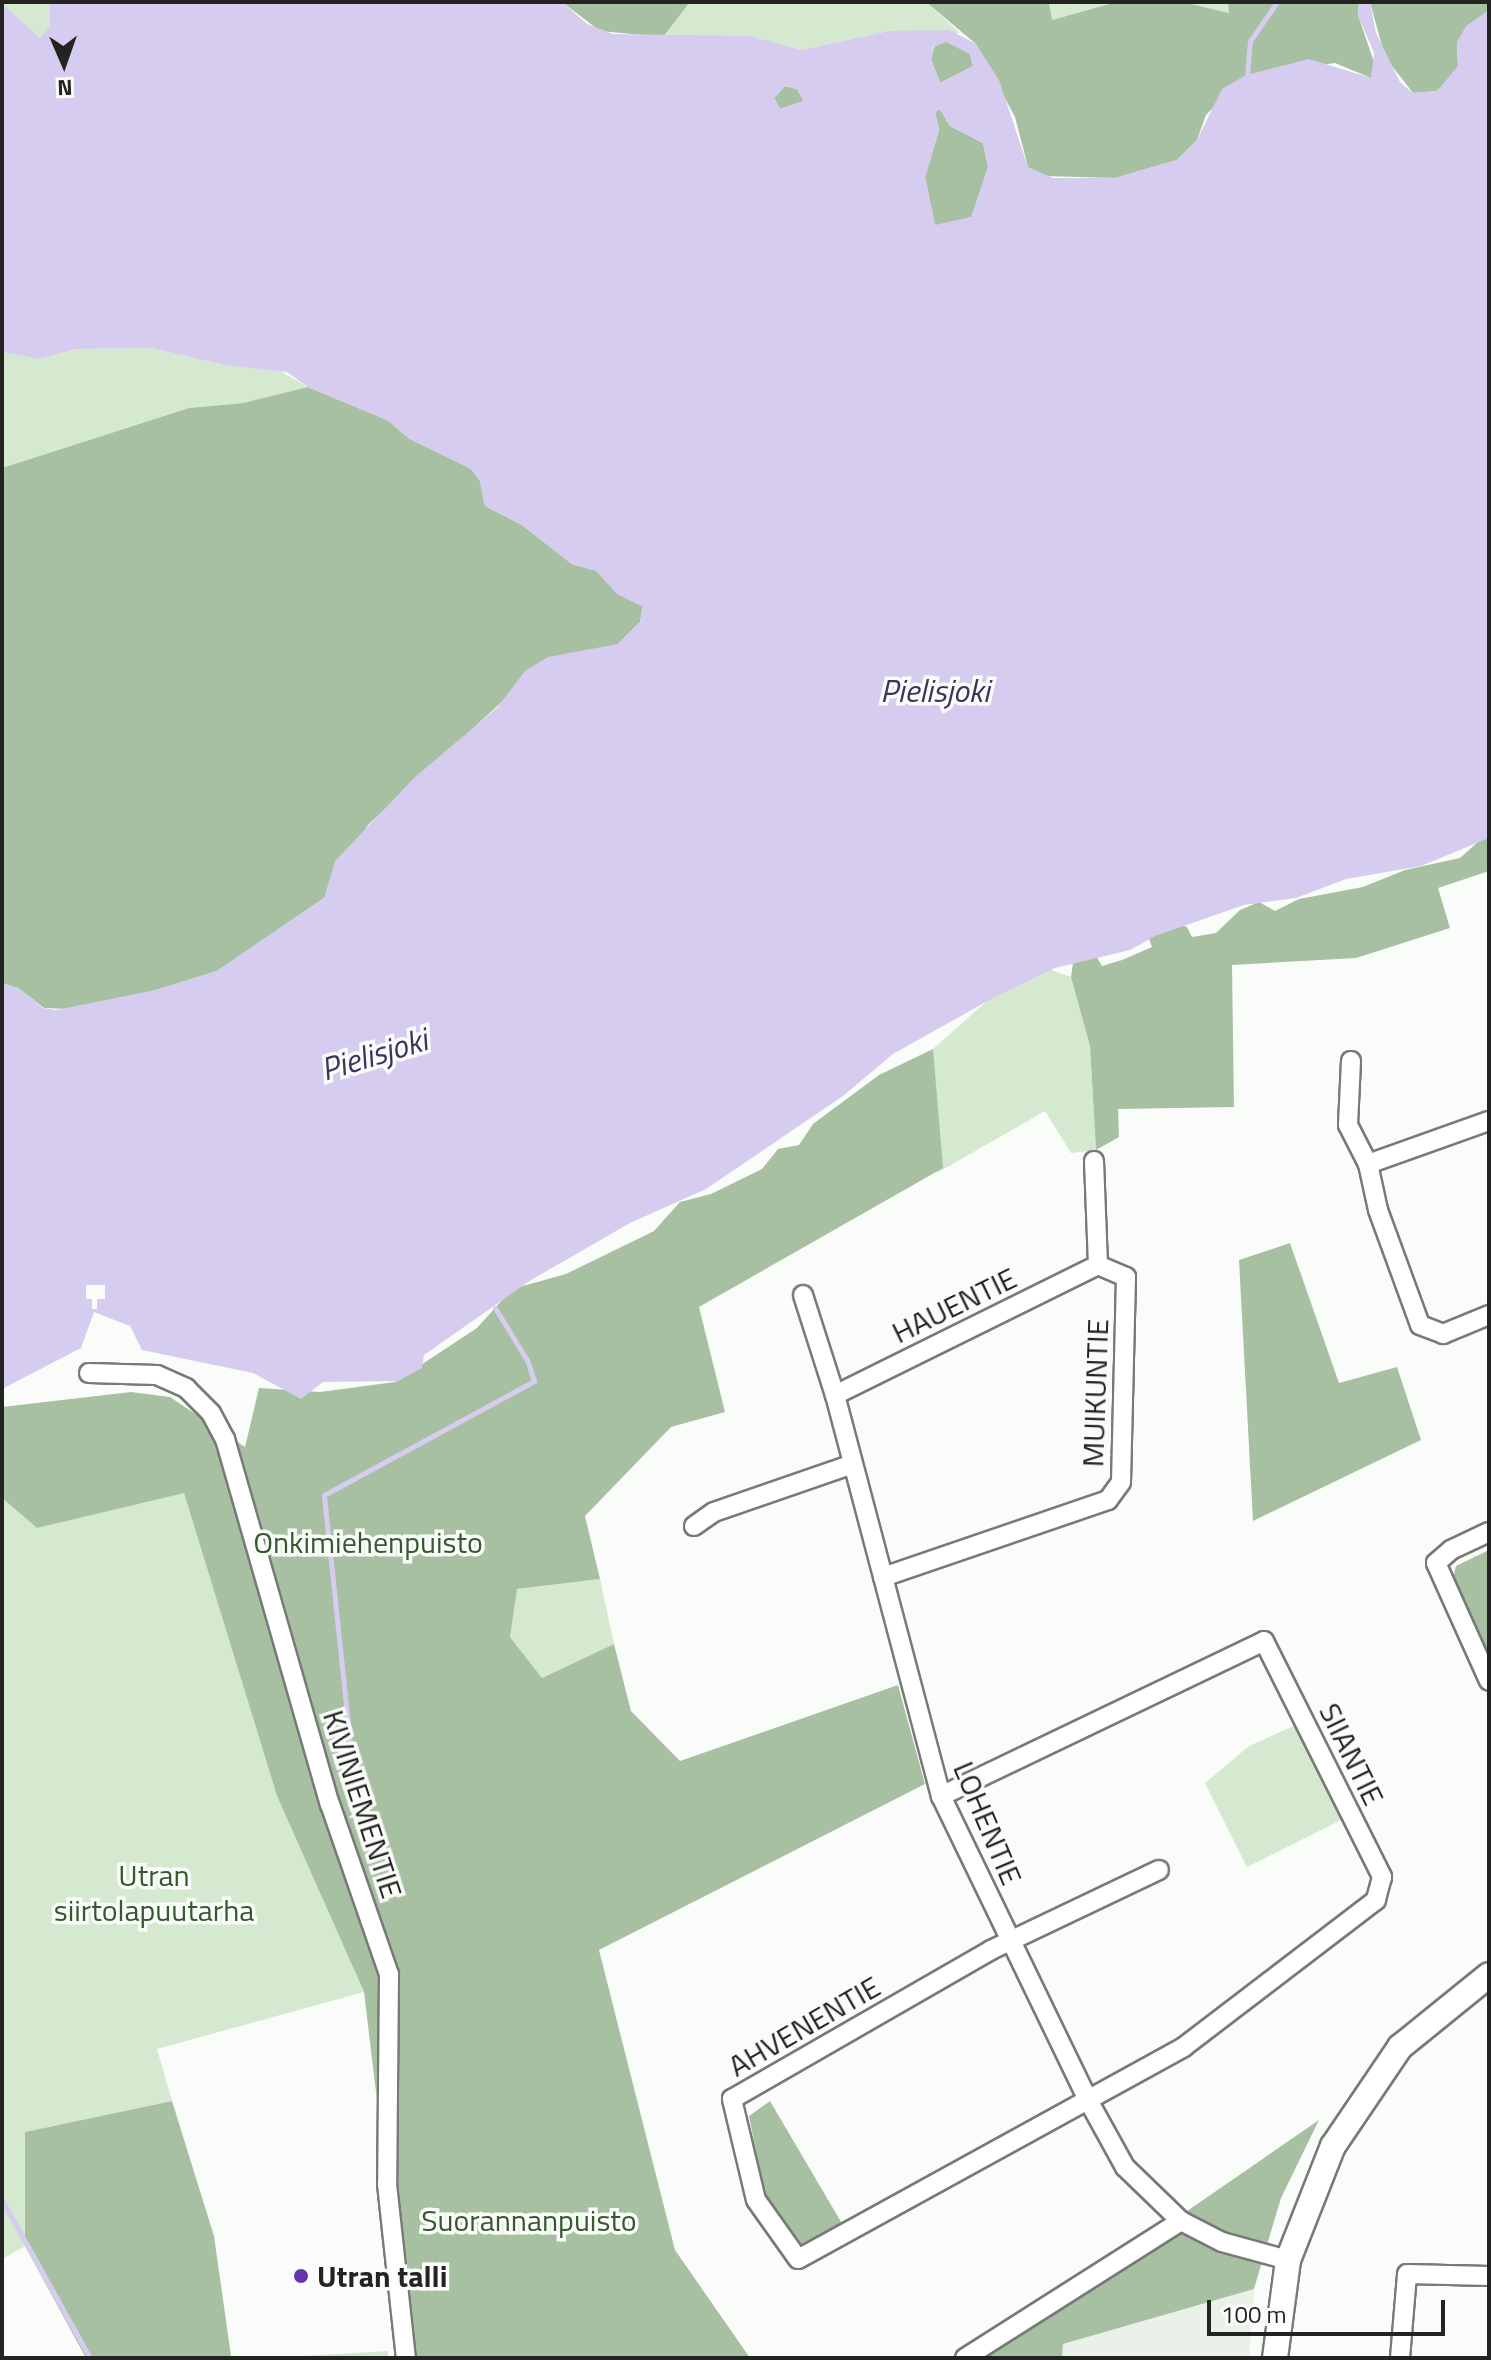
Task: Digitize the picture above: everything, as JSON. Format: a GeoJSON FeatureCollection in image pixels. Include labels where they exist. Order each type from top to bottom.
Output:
{"type":"FeatureCollection","features":[{"type":"Feature","properties":{"kind":"street"},"geometry":{"type":"LineString","coordinates":[[1351,1061],[1348,1125],[1368,1164],[1378,1210],[1420,1325],[1443,1334],[1489,1315]]}},
{"type":"Feature","properties":{"kind":"street"},"geometry":{"type":"LineString","coordinates":[[1368,1164],[1489,1121]]}},
{"type":"Feature","properties":{"kind":"street"},"geometry":{"type":"LineString","coordinates":[[1094,1161],[1098,1265]]}},
{"type":"Feature","properties":{"kind":"street","name":"HAUENTIE"},"geometry":{"type":"LineString","coordinates":[[835,1395],[1098,1265]]}},
{"type":"Feature","properties":{"kind":"street","name":"MUIKUNTIE"},"geometry":{"type":"LineString","coordinates":[[883,1577],[1108,1500],[1121,1482],[1126,1277],[1098,1265]]}},
{"type":"Feature","properties":{"kind":"street","name":"LOHENTIE"},"geometry":{"type":"LineString","coordinates":[[803,1295],[835,1395],[850,1465],[941,1796],[1088,2100],[1125,2167],[1181,2221],[1222,2242],[1288,2260]]}},
{"type":"Feature","properties":{"kind":"street","name":"KIVINIEMENTIE"},"geometry":{"type":"LineString","coordinates":[[89,1373],[157,1375],[186,1388],[211,1413],[225,1439],[330,1804],[389,1974],[387,2184],[406,2358]]}},
{"type":"Feature","properties":{"kind":"street"},"geometry":{"type":"LineString","coordinates":[[694,1526],[714,1512],[850,1465]]}},
{"type":"Feature","properties":{"kind":"street"},"geometry":{"type":"LineString","coordinates":[[1489,1532],[1451,1550],[1436,1563],[1489,1681]]}},
{"type":"Feature","properties":{"kind":"street","name":"SIIANTIE"},"geometry":{"type":"LineString","coordinates":[[941,1796],[1264,1641],[1382,1877],[1376,1900],[1184,2047],[1088,2100]]}},
{"type":"Feature","properties":{"kind":"street"},"geometry":{"type":"LineString","coordinates":[[1010,1942],[1159,1870]]}},
{"type":"Feature","properties":{"kind":"street","name":"AHVENENTIE"},"geometry":{"type":"LineString","coordinates":[[1010,1942],[732,2099],[756,2200],[798,2259],[1088,2100]]}},
{"type":"Feature","properties":{"kind":"street"},"geometry":{"type":"LineString","coordinates":[[1275,2358],[1288,2260],[1327,2159],[1365,2093],[1400,2047],[1489,1975]]}},
{"type":"Feature","properties":{"kind":"street"},"geometry":{"type":"LineString","coordinates":[[965,2358],[1181,2221]]}},
{"type":"Feature","properties":{"kind":"street"},"geometry":{"type":"LineString","coordinates":[[1400,2358],[1407,2274],[1489,2276]]}},
{"type":"Feature","properties":{"kind":"shaded area"},"geometry":{"type":"Polygon","coordinates":[[[1254,2289],[1249,2358],[1062,2358],[1063,2344],[1254,2289]]]}},
{"type":"Feature","properties":{"kind":"green space"},"geometry":{"type":"Polygon","coordinates":[[[50,2],[50,26],[40,38],[2,3],[50,2]]]}},
{"type":"Feature","properties":{"kind":"green space"},"geometry":{"type":"Polygon","coordinates":[[[562,2],[690,2],[663,37],[600,31],[562,2]]]}},
{"type":"Feature","properties":{"kind":"green space"},"geometry":{"type":"Polygon","coordinates":[[[690,2],[926,2],[960,33],[889,31],[801,50],[751,36],[663,37],[690,2]]]}},
{"type":"Feature","properties":{"kind":"green space"},"geometry":{"type":"Polygon","coordinates":[[[926,2],[1049,2],[1052,20],[1116,2],[1183,2],[1229,13],[1228,2],[1359,2],[1358,15],[1375,65],[1371,78],[1335,63],[1246,75],[1206,115],[1197,140],[1177,160],[1115,178],[1041,176],[1028,167],[1015,117],[976,44],[926,2]]]}},
{"type":"Feature","properties":{"kind":"green space"},"geometry":{"type":"Polygon","coordinates":[[[1050,2],[1116,2],[1051,20],[1050,2]]]}},
{"type":"Feature","properties":{"kind":"green space"},"geometry":{"type":"Polygon","coordinates":[[[1183,2],[1228,2],[1230,13],[1183,2]]]}},
{"type":"Feature","properties":{"kind":"green space"},"geometry":{"type":"Polygon","coordinates":[[[1370,2],[1489,2],[1489,10],[1457,42],[1458,66],[1449,79],[1437,91],[1413,93],[1385,57],[1370,2]]]}},
{"type":"Feature","properties":{"kind":"green space"},"geometry":{"type":"Polygon","coordinates":[[[946,41],[970,54],[973,66],[940,83],[931,59],[934,47],[946,41]]]}},
{"type":"Feature","properties":{"kind":"green space"},"geometry":{"type":"Polygon","coordinates":[[[785,86],[797,89],[804,101],[780,109],[774,98],[785,86]]]}},
{"type":"Feature","properties":{"kind":"green space"},"geometry":{"type":"Polygon","coordinates":[[[940,109],[950,126],[983,143],[988,167],[972,217],[935,226],[925,177],[939,130],[935,112],[940,109]]]}},
{"type":"Feature","properties":{"kind":"green space"},"geometry":{"type":"Polygon","coordinates":[[[151,348],[225,365],[275,368],[308,387],[243,403],[189,408],[2,468],[2,352],[40,359],[76,349],[151,348]]]}},
{"type":"Feature","properties":{"kind":"green space"},"geometry":{"type":"Polygon","coordinates":[[[308,387],[387,420],[471,469],[480,481],[485,506],[522,525],[572,564],[597,571],[643,606],[640,622],[618,644],[505,699],[368,825],[324,898],[217,971],[156,990],[68,1009],[44,1008],[18,988],[2,983],[2,468],[189,408],[243,403],[308,387]]]}},
{"type":"Feature","properties":{"kind":"green space"},"geometry":{"type":"Polygon","coordinates":[[[1489,832],[1489,871],[1438,888],[1450,928],[1356,958],[1232,965],[1234,1107],[1118,1109],[1119,1137],[1096,1150],[1090,1046],[1071,977],[1073,963],[1096,956],[1102,966],[1122,960],[1152,947],[1148,936],[1175,923],[1187,927],[1192,937],[1216,933],[1240,910],[1259,902],[1275,911],[1299,899],[1363,887],[1405,870],[1460,858],[1489,832]]]}},
{"type":"Feature","properties":{"kind":"green space"},"geometry":{"type":"Polygon","coordinates":[[[1046,968],[1071,977],[1090,1046],[1096,1150],[1071,1153],[1045,1111],[937,1173],[933,1049],[987,1001],[1046,968]]]}},
{"type":"Feature","properties":{"kind":"green space"},"geometry":{"type":"Polygon","coordinates":[[[933,1049],[943,1168],[699,1307],[725,1412],[671,1427],[585,1516],[600,1579],[517,1589],[510,1637],[542,1678],[614,1644],[631,1711],[680,1761],[898,1685],[925,1784],[599,1950],[675,2250],[750,2358],[408,2358],[364,1992],[277,1796],[184,1493],[37,1528],[2,1498],[2,1407],[131,1392],[170,1397],[245,1447],[259,1388],[320,1392],[395,1382],[477,1328],[512,1289],[566,1274],[654,1231],[680,1202],[711,1194],[762,1169],[778,1149],[799,1145],[813,1124],[879,1075],[933,1049]]]}},
{"type":"Feature","properties":{"kind":"green space"},"geometry":{"type":"Polygon","coordinates":[[[1290,1243],[1339,1383],[1397,1367],[1421,1440],[1253,1521],[1239,1260],[1290,1243]]]}},
{"type":"Feature","properties":{"kind":"green space","name":"Utran siirtolapuutarha"},"geometry":{"type":"Polygon","coordinates":[[[184,1492],[277,1796],[364,1992],[157,2049],[172,2101],[25,2132],[25,2246],[2,2259],[2,1498],[37,1528],[184,1492]]]}},
{"type":"Feature","properties":{"kind":"green space"},"geometry":{"type":"Polygon","coordinates":[[[1489,1550],[1489,1661],[1451,1587],[1456,1566],[1489,1550]]]}},
{"type":"Feature","properties":{"kind":"green space"},"geometry":{"type":"Polygon","coordinates":[[[600,1579],[614,1644],[542,1678],[510,1637],[516,1589],[600,1579]]]}},
{"type":"Feature","properties":{"kind":"green space"},"geometry":{"type":"Polygon","coordinates":[[[1296,1725],[1343,1819],[1247,1867],[1205,1783],[1249,1746],[1296,1725]]]}},
{"type":"Feature","properties":{"kind":"green space"},"geometry":{"type":"Polygon","coordinates":[[[172,2101],[214,2236],[231,2356],[291,2358],[86,2358],[25,2246],[25,2132],[172,2101]]]}},
{"type":"Feature","properties":{"kind":"green space"},"geometry":{"type":"Polygon","coordinates":[[[770,2101],[844,2227],[804,2247],[764,2192],[749,2116],[770,2101]]]}},
{"type":"Feature","properties":{"kind":"green space"},"geometry":{"type":"Polygon","coordinates":[[[1319,2120],[1281,2198],[1254,2289],[1063,2344],[1062,2358],[974,2358],[1319,2120]]]}},
{"type":"Feature","properties":{"kind":"green space"},"geometry":{"type":"Polygon","coordinates":[[[388,2351],[388,2358],[303,2358],[303,2356],[388,2351]]]}},
{"type":"Feature","properties":{"kind":"water","name":"Pielisjoki"},"geometry":{"type":"Polygon","coordinates":[[[50,2],[562,2],[587,24],[613,34],[751,36],[801,50],[889,31],[950,30],[976,44],[999,80],[1028,167],[1053,178],[1115,178],[1177,160],[1197,140],[1222,89],[1246,75],[1309,59],[1371,78],[1374,53],[1358,15],[1359,2],[1370,2],[1376,33],[1400,82],[1413,93],[1437,91],[1458,66],[1457,42],[1466,26],[1489,10],[1489,838],[1421,866],[1346,879],[1296,898],[1244,905],[1155,936],[1130,950],[1055,968],[993,998],[893,1054],[843,1096],[706,1189],[630,1223],[531,1280],[424,1355],[422,1368],[398,1381],[323,1382],[301,1399],[253,1373],[142,1350],[130,1326],[94,1312],[81,1348],[2,1389],[2,983],[18,988],[43,1008],[56,1010],[156,990],[217,971],[324,898],[335,861],[415,777],[497,708],[525,671],[548,657],[618,644],[640,622],[643,607],[617,594],[596,571],[572,564],[522,525],[485,506],[480,481],[471,469],[409,439],[387,420],[308,387],[287,372],[225,365],[151,348],[76,349],[40,359],[2,352],[2,3],[40,38],[50,26],[50,2]],[[946,42],[933,47],[931,59],[940,83],[973,66],[970,54],[946,42]],[[785,86],[774,98],[780,109],[803,101],[797,89],[785,86]],[[940,109],[935,112],[939,130],[925,177],[935,225],[971,217],[988,167],[983,143],[950,126],[940,109]]]}},
{"type":"Feature","properties":{"kind":"pier"},"geometry":{"type":"Polygon","coordinates":[[[86,1285],[105,1285],[105,1299],[97,1299],[97,1309],[92,1309],[92,1299],[86,1299],[86,1285]]]}},
{"type":"Feature","properties":{"kind":"waterway"},"geometry":{"type":"LineString","coordinates":[[1247,75],[1250,41],[1277,2]]}},
{"type":"Feature","properties":{"kind":"waterway"},"geometry":{"type":"LineString","coordinates":[[350,1743],[324,1495],[534,1381],[527,1360],[495,1308]]}},
{"type":"Feature","properties":{"kind":"waterway"},"geometry":{"type":"LineString","coordinates":[[2,2200],[90,2358]]}},
{"type":"Feature","properties":{"kind":"place","name":"Utran talli"},"geometry":{"type":"Point","coordinates":[301,2276]}},
{"type":"Feature","properties":{"kind":"park label","name":"Onkimiehenpuisto"},"geometry":{"type":"Point","coordinates":[368,1542]}},
{"type":"Feature","properties":{"kind":"park label","name":"Suorannanpuisto"},"geometry":{"type":"Point","coordinates":[529,2220]}}]}
